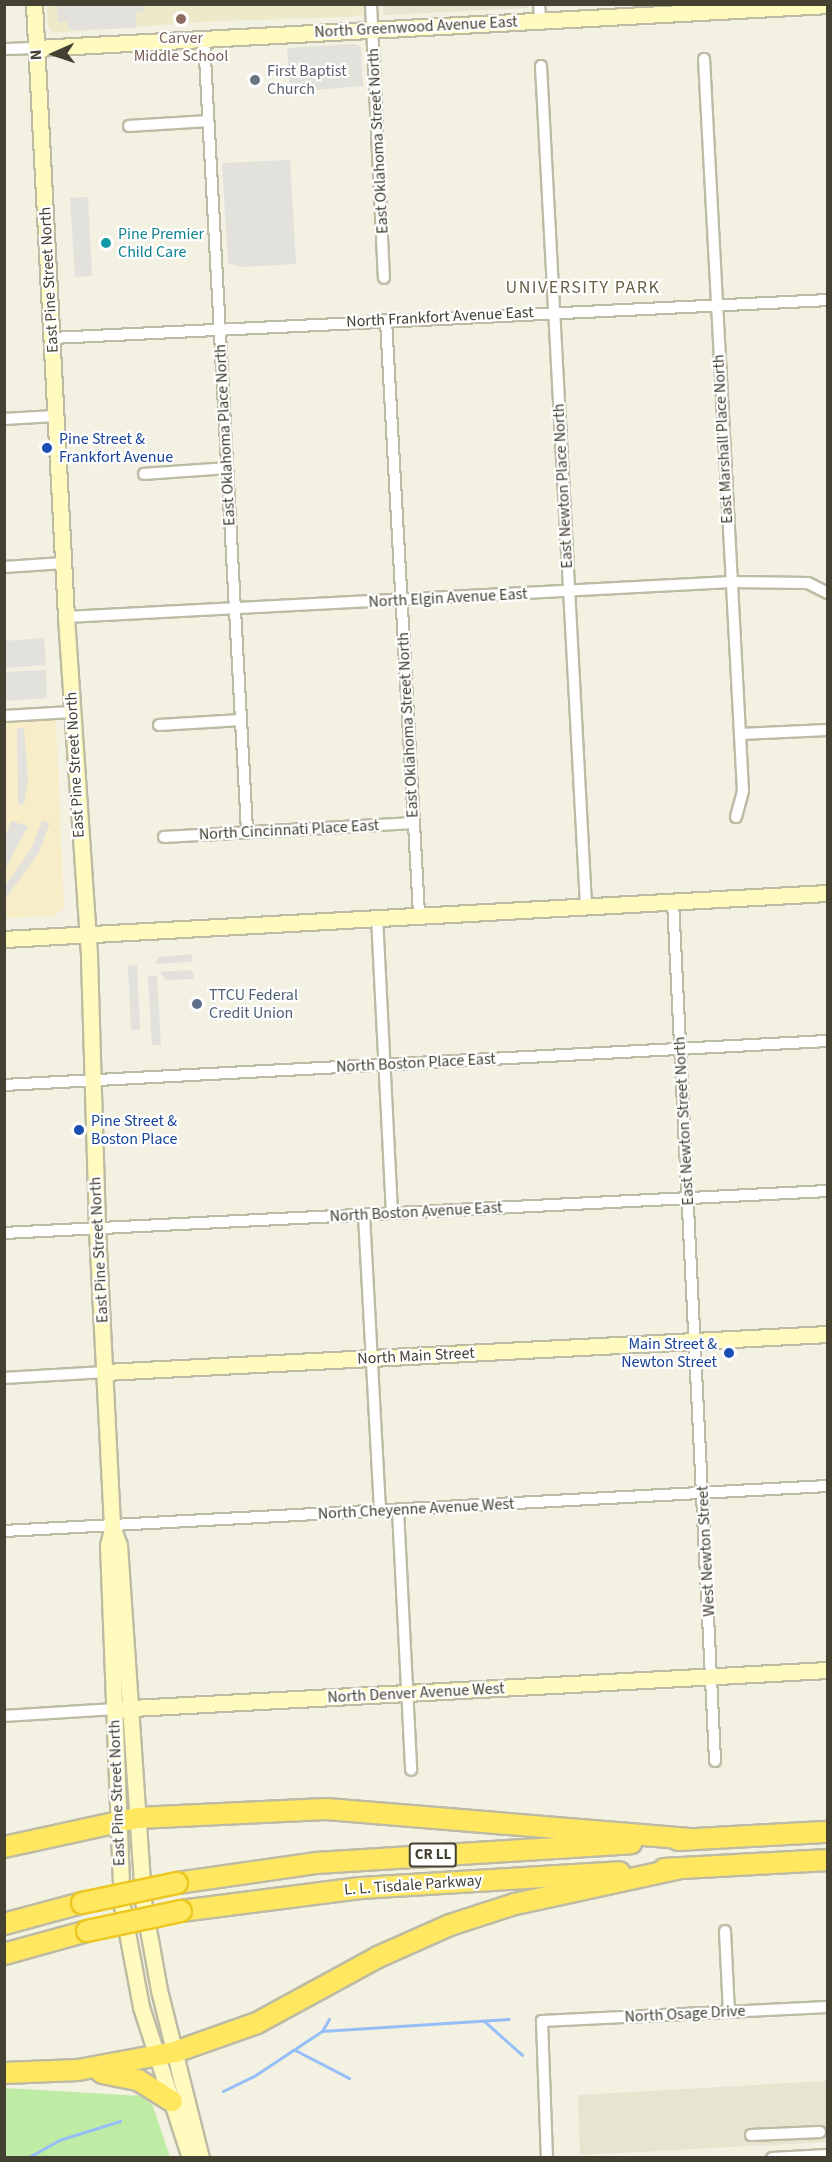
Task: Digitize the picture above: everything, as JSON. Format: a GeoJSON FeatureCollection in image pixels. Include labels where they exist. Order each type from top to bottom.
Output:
{"type":"FeatureCollection","features":[{"type":"Feature","properties":{"kind":"highway"},"geometry":{"type":"LineString","coordinates":[[4,1847],[128,1819],[368,1810],[690,1839]]}},
{"type":"Feature","properties":{"kind":"highway","name":"L. L. Tisdale Parkway"},"geometry":{"type":"LineString","coordinates":[[4,1924],[82,1903],[177,1883],[327,1862],[828,1832]]}},
{"type":"Feature","properties":{"kind":"highway","name":"L. L. Tisdale Parkway"},"geometry":{"type":"LineString","coordinates":[[4,1954],[87,1931],[181,1911],[362,1888],[828,1860]]}},
{"type":"Feature","properties":{"kind":"highway"},"geometry":{"type":"LineString","coordinates":[[4,2073],[78,2070],[166,2054],[256,2023],[388,1953],[450,1925],[515,1904],[677,1869]]}},
{"type":"Feature","properties":{"kind":"highway"},"geometry":{"type":"LineString","coordinates":[[78,2070],[129,2076],[172,2101]]}},
{"type":"Feature","properties":{"kind":"street","name":"East Pine Street North"},"geometry":{"type":"LineString","coordinates":[[34,4],[66,617],[87,934],[97,1229],[112,1526],[118,1545],[121,1709],[128,1819],[124,1917],[137,1990],[166,2054]]}},
{"type":"Feature","properties":{"kind":"street","name":"East Oklahoma Street North"},"geometry":{"type":"LineString","coordinates":[[371,4],[384,278]]}},
{"type":"Feature","properties":{"kind":"street"},"geometry":{"type":"LineString","coordinates":[[539,4],[540,20]]}},
{"type":"Feature","properties":{"kind":"street","name":"North Greenwood Avenue East"},"geometry":{"type":"LineString","coordinates":[[4,49],[540,20],[701,8],[828,5]]}},
{"type":"Feature","properties":{"kind":"street","name":"East Oklahoma Place North"},"geometry":{"type":"LineString","coordinates":[[204,39],[247,831]]}},
{"type":"Feature","properties":{"kind":"street","name":"East Marshall Place North"},"geometry":{"type":"LineString","coordinates":[[704,59],[743,791],[735,817]]}},
{"type":"Feature","properties":{"kind":"street","name":"East Newton Place North"},"geometry":{"type":"LineString","coordinates":[[541,66],[586,906]]}},
{"type":"Feature","properties":{"kind":"street"},"geometry":{"type":"LineString","coordinates":[[129,126],[208,121]]}},
{"type":"Feature","properties":{"kind":"street","name":"North Frankfort Avenue East"},"geometry":{"type":"LineString","coordinates":[[52,338],[553,311],[716,307],[828,300]]}},
{"type":"Feature","properties":{"kind":"street","name":"East Oklahoma Street North"},"geometry":{"type":"LineString","coordinates":[[386,320],[419,914]]}},
{"type":"Feature","properties":{"kind":"street"},"geometry":{"type":"LineString","coordinates":[[4,419],[56,416]]}},
{"type":"Feature","properties":{"kind":"street"},"geometry":{"type":"LineString","coordinates":[[144,474],[227,468]]}},
{"type":"Feature","properties":{"kind":"street"},"geometry":{"type":"LineString","coordinates":[[4,567],[63,564]]}},
{"type":"Feature","properties":{"kind":"street","name":"North Elgin Avenue East"},"geometry":{"type":"LineString","coordinates":[[66,617],[731,582],[808,584],[828,593]]}},
{"type":"Feature","properties":{"kind":"street"},"geometry":{"type":"LineString","coordinates":[[4,716],[72,712]]}},
{"type":"Feature","properties":{"kind":"street"},"geometry":{"type":"LineString","coordinates":[[159,725],[241,720]]}},
{"type":"Feature","properties":{"kind":"street"},"geometry":{"type":"LineString","coordinates":[[740,734],[828,730]]}},
{"type":"Feature","properties":{"kind":"street","name":"North Cincinnati Place East"},"geometry":{"type":"LineString","coordinates":[[164,837],[414,823]]}},
{"type":"Feature","properties":{"kind":"street"},"geometry":{"type":"LineString","coordinates":[[4,939],[419,914],[828,893]]}},
{"type":"Feature","properties":{"kind":"street","name":"East Newton Street North"},"geometry":{"type":"LineString","coordinates":[[673,901],[695,1341]]}},
{"type":"Feature","properties":{"kind":"street"},"geometry":{"type":"LineString","coordinates":[[377,917],[392,1213]]}},
{"type":"Feature","properties":{"kind":"street","name":"North Boston Place East"},"geometry":{"type":"LineString","coordinates":[[4,1085],[828,1041]]}},
{"type":"Feature","properties":{"kind":"street","name":"North Boston Avenue East"},"geometry":{"type":"LineString","coordinates":[[4,1233],[828,1191]]}},
{"type":"Feature","properties":{"kind":"street"},"geometry":{"type":"LineString","coordinates":[[364,1215],[380,1510]]}},
{"type":"Feature","properties":{"kind":"street","name":"North Main Street"},"geometry":{"type":"LineString","coordinates":[[4,1378],[828,1334]]}},
{"type":"Feature","properties":{"kind":"street","name":"West Newton Street"},"geometry":{"type":"LineString","coordinates":[[695,1341],[716,1761]]}},
{"type":"Feature","properties":{"kind":"street","name":"North Cheyenne Avenue West"},"geometry":{"type":"LineString","coordinates":[[4,1531],[828,1486]]}},
{"type":"Feature","properties":{"kind":"street"},"geometry":{"type":"LineString","coordinates":[[398,1510],[411,1770]]}},
{"type":"Feature","properties":{"kind":"street","name":"North Denver Avenue West"},"geometry":{"type":"LineString","coordinates":[[4,1716],[828,1670]]}},
{"type":"Feature","properties":{"kind":"street","name":"East Pine Street North"},"geometry":{"type":"LineString","coordinates":[[128,1819],[166,2054]]}},
{"type":"Feature","properties":{"kind":"street"},"geometry":{"type":"LineString","coordinates":[[725,1931],[729,2012]]}},
{"type":"Feature","properties":{"kind":"street","name":"North Osage Drive"},"geometry":{"type":"LineString","coordinates":[[547,2157],[542,2021],[828,2007]]}},
{"type":"Feature","properties":{"kind":"street"},"geometry":{"type":"LineString","coordinates":[[166,2054],[172,2101],[190,2157]]}},
{"type":"Feature","properties":{"kind":"street"},"geometry":{"type":"LineString","coordinates":[[166,2054],[201,2157]]}},
{"type":"Feature","properties":{"kind":"street"},"geometry":{"type":"LineString","coordinates":[[751,2135],[820,2132]]}},
{"type":"Feature","properties":{"kind":"street"},"geometry":{"type":"LineString","coordinates":[[772,2157],[828,2155]]}},
{"type":"Feature","properties":{"kind":"shaded area","name":"Carver Middle School"},"geometry":{"type":"Polygon","coordinates":[[[364,4],[364,14],[352,17],[219,21],[53,33],[48,26],[47,5],[364,4]]]}},
{"type":"Feature","properties":{"kind":"shaded area"},"geometry":{"type":"Polygon","coordinates":[[[57,5],[144,5],[144,12],[136,12],[136,28],[68,30],[68,22],[58,22],[57,5]]]}},
{"type":"Feature","properties":{"kind":"shaded area"},"geometry":{"type":"Polygon","coordinates":[[[383,5],[527,5],[527,8],[384,15],[383,5]]]}},
{"type":"Feature","properties":{"kind":"shaded area"},"geometry":{"type":"Polygon","coordinates":[[[355,44],[361,47],[363,86],[290,92],[287,48],[355,44]]]}},
{"type":"Feature","properties":{"kind":"shaded area"},"geometry":{"type":"Polygon","coordinates":[[[290,160],[296,264],[240,267],[228,263],[222,163],[290,160]]]}},
{"type":"Feature","properties":{"kind":"shaded area"},"geometry":{"type":"Polygon","coordinates":[[[88,197],[92,276],[75,277],[70,198],[88,197]]]}},
{"type":"Feature","properties":{"kind":"shaded area"},"geometry":{"type":"Polygon","coordinates":[[[44,638],[46,665],[5,668],[5,641],[44,638]]]}},
{"type":"Feature","properties":{"kind":"shaded area"},"geometry":{"type":"Polygon","coordinates":[[[46,670],[47,698],[5,701],[5,672],[46,670]]]}},
{"type":"Feature","properties":{"kind":"shaded area"},"geometry":{"type":"Polygon","coordinates":[[[56,719],[64,908],[54,916],[8,918],[5,915],[5,723],[56,719]]]}},
{"type":"Feature","properties":{"kind":"shaded area"},"geometry":{"type":"Polygon","coordinates":[[[17,728],[24,728],[28,779],[24,805],[18,804],[17,728]]]}},
{"type":"Feature","properties":{"kind":"shaded area"},"geometry":{"type":"Polygon","coordinates":[[[11,821],[28,826],[5,870],[5,836],[11,821]]]}},
{"type":"Feature","properties":{"kind":"shaded area"},"geometry":{"type":"Polygon","coordinates":[[[42,821],[50,823],[38,854],[5,899],[5,886],[32,847],[42,821]]]}},
{"type":"Feature","properties":{"kind":"shaded area"},"geometry":{"type":"Polygon","coordinates":[[[193,954],[191,962],[155,964],[158,957],[193,954]]]}},
{"type":"Feature","properties":{"kind":"shaded area"},"geometry":{"type":"Polygon","coordinates":[[[137,965],[140,1029],[131,1030],[128,966],[137,965]]]}},
{"type":"Feature","properties":{"kind":"shaded area"},"geometry":{"type":"Polygon","coordinates":[[[191,970],[195,979],[165,980],[160,972],[191,970]]]}},
{"type":"Feature","properties":{"kind":"shaded area"},"geometry":{"type":"Polygon","coordinates":[[[148,976],[157,976],[161,1045],[152,1045],[148,976]]]}},
{"type":"Feature","properties":{"kind":"shaded area"},"geometry":{"type":"Polygon","coordinates":[[[826,2081],[827,2142],[580,2155],[578,2095],[826,2081]]]}},
{"type":"Feature","properties":{"kind":"green space"},"geometry":{"type":"Polygon","coordinates":[[[5,2088],[142,2096],[153,2106],[170,2157],[5,2157],[5,2088]]]}},
{"type":"Feature","properties":{"kind":"waterway"},"geometry":{"type":"LineString","coordinates":[[322,2031],[329,2019]]}},
{"type":"Feature","properties":{"kind":"waterway"},"geometry":{"type":"LineString","coordinates":[[223,2091],[254,2076],[322,2031],[509,2019]]}},
{"type":"Feature","properties":{"kind":"waterway"},"geometry":{"type":"LineString","coordinates":[[484,2021],[522,2055]]}},
{"type":"Feature","properties":{"kind":"waterway"},"geometry":{"type":"LineString","coordinates":[[295,2050],[349,2078]]}},
{"type":"Feature","properties":{"kind":"waterway"},"geometry":{"type":"LineString","coordinates":[[27,2158],[59,2140],[120,2121]]}},
{"type":"Feature","properties":{"kind":"place","name":"Carver Middle School"},"geometry":{"type":"Point","coordinates":[181,19]}},
{"type":"Feature","properties":{"kind":"place","name":"First Baptist Church"},"geometry":{"type":"Point","coordinates":[255,80]}},
{"type":"Feature","properties":{"kind":"place","name":"Pine Premier Child Care"},"geometry":{"type":"Point","coordinates":[106,243]}},
{"type":"Feature","properties":{"kind":"place","name":"Pine Street & Frankfort Avenue"},"geometry":{"type":"Point","coordinates":[47,448]}},
{"type":"Feature","properties":{"kind":"place","name":"TTCU Federal Credit Union"},"geometry":{"type":"Point","coordinates":[197,1004]}},
{"type":"Feature","properties":{"kind":"place","name":"Pine Street & Boston Place"},"geometry":{"type":"Point","coordinates":[79,1130]}},
{"type":"Feature","properties":{"kind":"place","name":"Main Street & Newton Street"},"geometry":{"type":"Point","coordinates":[729,1353]}},
{"type":"Feature","properties":{"kind":"district","name":"UNIVERSITY PARK"},"geometry":{"type":"Point","coordinates":[583,288]}}]}
